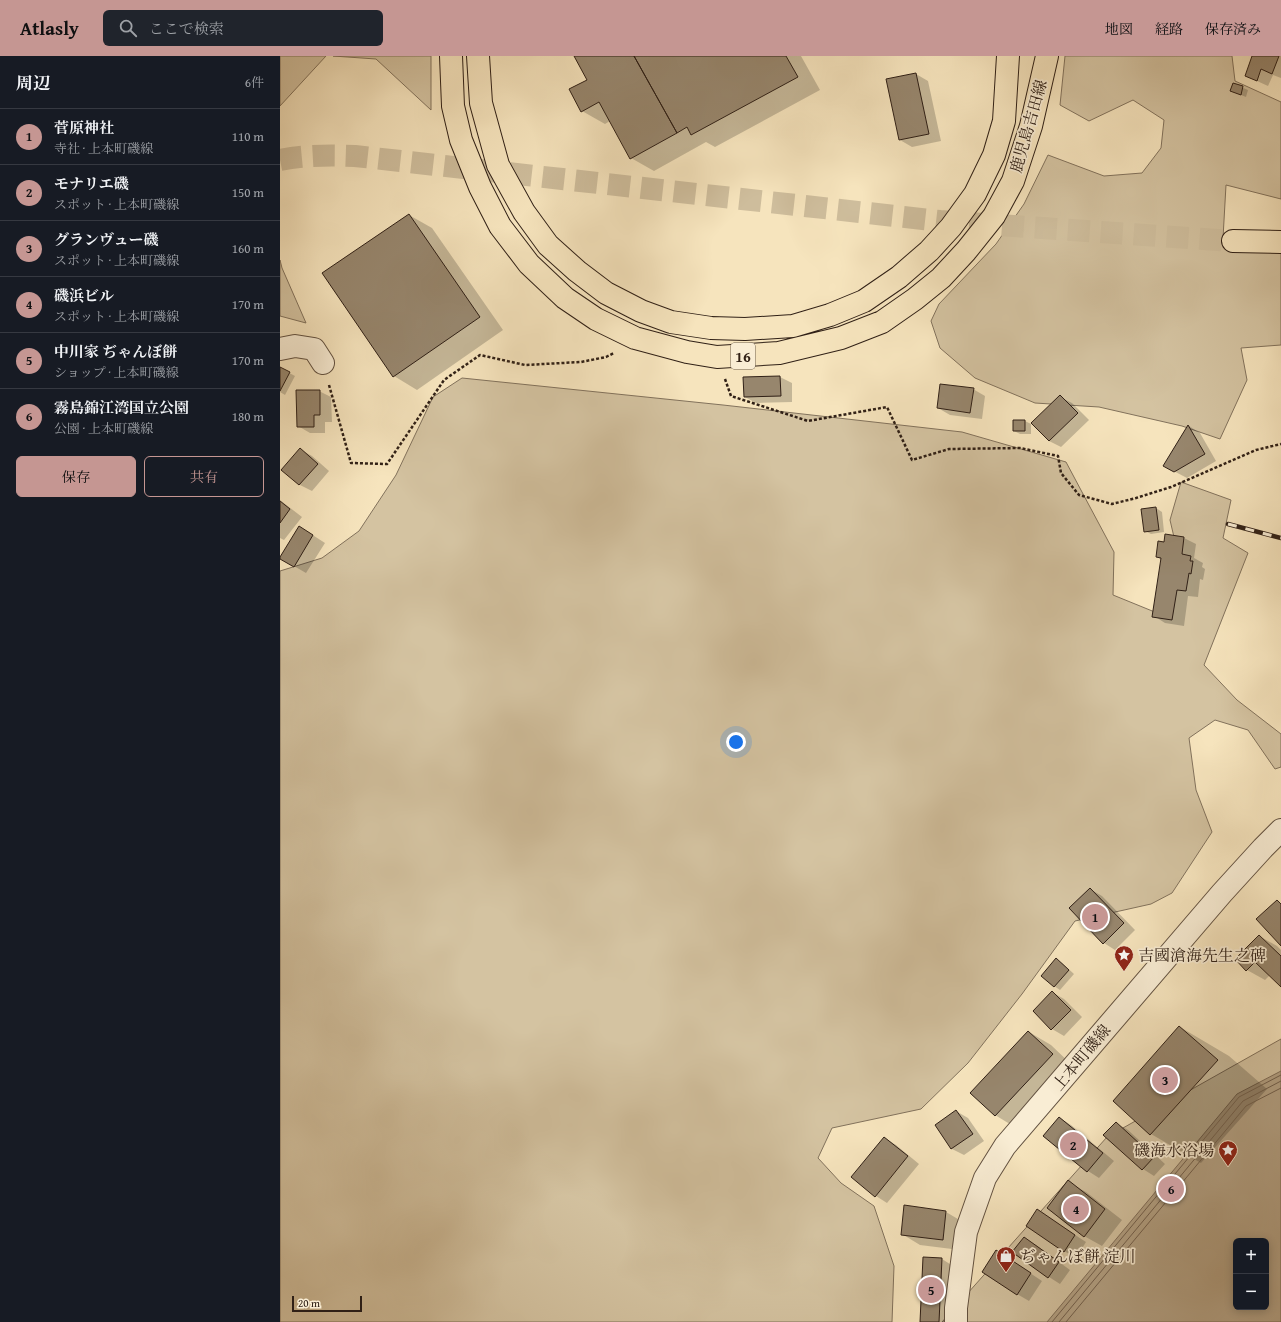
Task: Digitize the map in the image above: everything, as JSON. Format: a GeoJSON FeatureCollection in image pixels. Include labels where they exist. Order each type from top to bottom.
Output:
{"type":"FeatureCollection","features":[{"type":"Feature","properties":{"kind":"main road","name":"鹿児島吉田線"},"geometry":{"type":"LineString","coordinates":[[451,56],[453,106],[461,140],[480,187],[500,226],[528,264],[565,298],[596,319],[635,338],[687,352],[717,358],[779,353],[841,338],[882,322],[915,299],[941,278],[966,251],[994,216],[1013,181],[1031,126],[1047,56]]}},
{"type":"Feature","properties":{"kind":"main road","name":"鹿児島吉田線"},"geometry":{"type":"LineString","coordinates":[[478,56],[481,103],[498,165],[524,212],[548,245],[577,271],[606,293],[641,311],[671,322],[711,328],[745,329],[793,326],[830,315],[864,301],[899,277],[929,251],[951,227],[975,194],[994,155],[1004,121],[1008,56]]}},
{"type":"Feature","properties":{"kind":"main road"},"geometry":{"type":"LineString","coordinates":[[1233,241],[1281,242]]}},
{"type":"Feature","properties":{"kind":"street"},"geometry":{"type":"LineString","coordinates":[[280,349],[295,346],[314,349],[322,363]]}},
{"type":"Feature","properties":{"kind":"street","name":"上本町磯線"},"geometry":{"type":"LineString","coordinates":[[956,1322],[956,1308],[966,1232],[984,1178],[1005,1146],[1217,899],[1281,830]]}},
{"type":"Feature","properties":{"kind":"path"},"geometry":{"type":"LineString","coordinates":[[322,363],[351,463],[387,464],[444,380],[480,355],[525,365],[581,362],[606,357],[616,352]]}},
{"type":"Feature","properties":{"kind":"path"},"geometry":{"type":"LineString","coordinates":[[724,375],[731,396],[808,421],[887,407],[912,460],[949,449],[1020,448],[1058,456],[1061,474],[1079,495],[1112,504],[1171,487],[1256,450],[1281,444]]}},
{"type":"Feature","properties":{"kind":"shaded area"},"geometry":{"type":"Polygon","coordinates":[[[280,56],[326,56],[280,106],[280,56]]]}},
{"type":"Feature","properties":{"kind":"shaded area"},"geometry":{"type":"Polygon","coordinates":[[[333,56],[431,56],[431,110],[376,59],[333,56]]]}},
{"type":"Feature","properties":{"kind":"shaded area"},"geometry":{"type":"Polygon","coordinates":[[[1065,56],[1232,56],[1235,81],[1281,102],[1281,199],[1226,185],[1223,238],[1281,250],[1281,345],[1241,348],[1247,380],[1220,439],[1182,426],[1099,407],[1035,403],[975,378],[940,348],[931,321],[939,304],[996,244],[1024,204],[1048,155],[1104,176],[1142,173],[1161,148],[1164,120],[1133,100],[1089,121],[1060,105],[1065,56]]]}},
{"type":"Feature","properties":{"kind":"shaded area"},"geometry":{"type":"Polygon","coordinates":[[[280,260],[282,268],[306,323],[280,316],[280,260]]]}},
{"type":"Feature","properties":{"kind":"shaded area"},"geometry":{"type":"Polygon","coordinates":[[[462,378],[962,432],[1066,462],[1114,552],[1113,595],[1167,617],[1177,550],[1170,520],[1181,482],[1231,500],[1223,538],[1248,553],[1204,665],[1237,700],[1281,734],[1281,767],[1275,769],[1248,730],[1215,720],[1189,738],[1196,790],[1212,832],[1172,893],[1151,904],[1075,921],[1022,994],[968,1063],[921,1109],[832,1128],[818,1158],[841,1183],[874,1206],[894,1266],[892,1322],[280,1322],[280,571],[322,558],[359,531],[396,475],[433,397],[462,378]]]}},
{"type":"Feature","properties":{"kind":"shaded area"},"geometry":{"type":"Polygon","coordinates":[[[1281,1039],[1281,1322],[942,1322],[1107,1137],[1281,1039]]]}},
{"type":"Feature","properties":{"kind":"water","name":"磯海水浴場"},"geometry":{"type":"Polygon","coordinates":[[[1281,1071],[1281,1322],[1047,1322],[1237,1094],[1281,1071]]]}},
{"type":"Feature","properties":{"kind":"building"},"geometry":{"type":"Polygon","coordinates":[[[574,56],[634,56],[677,133],[630,159],[599,102],[581,112],[569,89],[587,80],[574,56]]]}},
{"type":"Feature","properties":{"kind":"building"},"geometry":{"type":"Polygon","coordinates":[[[634,56],[786,56],[798,77],[691,135],[687,127],[677,133],[634,56]]]}},
{"type":"Feature","properties":{"kind":"building"},"geometry":{"type":"Polygon","coordinates":[[[1252,56],[1279,56],[1272,74],[1261,69],[1257,81],[1245,76],[1252,56]]]}},
{"type":"Feature","properties":{"kind":"building"},"geometry":{"type":"Polygon","coordinates":[[[916,73],[929,134],[899,140],[886,79],[916,73]]]}},
{"type":"Feature","properties":{"kind":"building"},"geometry":{"type":"Polygon","coordinates":[[[1233,83],[1243,86],[1241,95],[1230,91],[1233,83]]]}},
{"type":"Feature","properties":{"kind":"building"},"geometry":{"type":"Polygon","coordinates":[[[409,214],[480,317],[393,377],[322,273],[409,214]]]}},
{"type":"Feature","properties":{"kind":"building"},"geometry":{"type":"Polygon","coordinates":[[[280,367],[290,372],[280,391],[280,367]]]}},
{"type":"Feature","properties":{"kind":"building"},"geometry":{"type":"Polygon","coordinates":[[[780,376],[781,396],[744,397],[743,377],[780,376]]]}},
{"type":"Feature","properties":{"kind":"building"},"geometry":{"type":"Polygon","coordinates":[[[940,384],[974,388],[970,413],[937,408],[940,384]]]}},
{"type":"Feature","properties":{"kind":"building"},"geometry":{"type":"Polygon","coordinates":[[[296,390],[320,390],[320,415],[314,415],[314,427],[297,427],[296,390]]]}},
{"type":"Feature","properties":{"kind":"building"},"geometry":{"type":"Polygon","coordinates":[[[1060,395],[1078,413],[1049,441],[1031,423],[1060,395]]]}},
{"type":"Feature","properties":{"kind":"building"},"geometry":{"type":"Polygon","coordinates":[[[1013,420],[1025,420],[1025,431],[1013,431],[1013,420]]]}},
{"type":"Feature","properties":{"kind":"building"},"geometry":{"type":"Polygon","coordinates":[[[1188,425],[1205,454],[1174,472],[1163,466],[1188,425]]]}},
{"type":"Feature","properties":{"kind":"building"},"geometry":{"type":"Polygon","coordinates":[[[300,448],[318,464],[299,485],[281,470],[300,448]]]}},
{"type":"Feature","properties":{"kind":"building"},"geometry":{"type":"Polygon","coordinates":[[[280,501],[290,509],[280,523],[280,501]]]}},
{"type":"Feature","properties":{"kind":"building"},"geometry":{"type":"Polygon","coordinates":[[[1156,507],[1159,530],[1144,532],[1141,509],[1156,507]]]}},
{"type":"Feature","properties":{"kind":"building"},"geometry":{"type":"Polygon","coordinates":[[[299,526],[313,535],[294,567],[280,559],[280,557],[299,526]]]}},
{"type":"Feature","properties":{"kind":"building"},"geometry":{"type":"Polygon","coordinates":[[[1165,534],[1184,537],[1182,554],[1191,556],[1190,561],[1193,561],[1186,591],[1177,590],[1172,620],[1152,617],[1161,558],[1156,557],[1158,541],[1164,542],[1165,534]]]}},
{"type":"Feature","properties":{"kind":"building"},"geometry":{"type":"Polygon","coordinates":[[[1090,888],[1124,923],[1103,944],[1069,908],[1090,888]]]}},
{"type":"Feature","properties":{"kind":"building"},"geometry":{"type":"Polygon","coordinates":[[[1277,900],[1281,904],[1281,946],[1256,919],[1277,900]]]}},
{"type":"Feature","properties":{"kind":"building"},"geometry":{"type":"Polygon","coordinates":[[[1259,935],[1281,956],[1281,987],[1255,962],[1246,971],[1235,959],[1259,935]]]}},
{"type":"Feature","properties":{"kind":"building"},"geometry":{"type":"Polygon","coordinates":[[[1056,958],[1069,970],[1054,987],[1041,976],[1056,958]]]}},
{"type":"Feature","properties":{"kind":"building"},"geometry":{"type":"Polygon","coordinates":[[[1052,991],[1071,1010],[1051,1030],[1033,1011],[1052,991]]]}},
{"type":"Feature","properties":{"kind":"building"},"geometry":{"type":"Polygon","coordinates":[[[1179,1026],[1218,1060],[1150,1135],[1113,1101],[1179,1026]]]}},
{"type":"Feature","properties":{"kind":"building"},"geometry":{"type":"Polygon","coordinates":[[[1028,1031],[1053,1054],[995,1116],[970,1093],[1028,1031]]]}},
{"type":"Feature","properties":{"kind":"building"},"geometry":{"type":"Polygon","coordinates":[[[956,1110],[973,1134],[951,1149],[935,1125],[956,1110]]]}},
{"type":"Feature","properties":{"kind":"building"},"geometry":{"type":"Polygon","coordinates":[[[1059,1117],[1103,1153],[1087,1172],[1043,1136],[1059,1117]]]}},
{"type":"Feature","properties":{"kind":"building"},"geometry":{"type":"Polygon","coordinates":[[[1116,1122],[1154,1157],[1142,1170],[1103,1135],[1116,1122]]]}},
{"type":"Feature","properties":{"kind":"building"},"geometry":{"type":"Polygon","coordinates":[[[884,1137],[908,1156],[875,1197],[851,1177],[884,1137]]]}},
{"type":"Feature","properties":{"kind":"building"},"geometry":{"type":"Polygon","coordinates":[[[1068,1180],[1105,1209],[1084,1237],[1047,1208],[1068,1180]]]}},
{"type":"Feature","properties":{"kind":"building"},"geometry":{"type":"Polygon","coordinates":[[[904,1205],[946,1211],[943,1240],[901,1235],[904,1205]]]}},
{"type":"Feature","properties":{"kind":"building"},"geometry":{"type":"Polygon","coordinates":[[[1037,1209],[1075,1235],[1064,1252],[1026,1226],[1037,1209]]]}},
{"type":"Feature","properties":{"kind":"building"},"geometry":{"type":"Polygon","coordinates":[[[1024,1237],[1059,1262],[1048,1278],[1012,1252],[1024,1237]]]}},
{"type":"Feature","properties":{"kind":"building","name":"ぢゃんぼ餅 淀川"},"geometry":{"type":"Polygon","coordinates":[[[996,1250],[1031,1273],[1017,1295],[982,1272],[996,1250]]]}},
{"type":"Feature","properties":{"kind":"building"},"geometry":{"type":"Polygon","coordinates":[[[923,1257],[942,1258],[939,1322],[920,1322],[923,1257]]]}},
{"type":"Feature","properties":{"kind":"tunnel"},"geometry":{"type":"LineString","coordinates":[[280,160],[299,157],[355,156],[940,221],[1233,241]]}},
{"type":"Feature","properties":{"kind":"railway"},"geometry":{"type":"LineString","coordinates":[[1228,524],[1281,538]]}},
{"type":"Feature","properties":{"kind":"place","name":"菅原神社"},"geometry":{"type":"Point","coordinates":[1095,917]}},
{"type":"Feature","properties":{"kind":"place","name":"吉國滄海先生之碑"},"geometry":{"type":"Point","coordinates":[1124,972]}},
{"type":"Feature","properties":{"kind":"place","name":"グランヴュー磯"},"geometry":{"type":"Point","coordinates":[1165,1080]}},
{"type":"Feature","properties":{"kind":"place","name":"モナリエ磯"},"geometry":{"type":"Point","coordinates":[1073,1145]}},
{"type":"Feature","properties":{"kind":"place","name":"磯海水浴場"},"geometry":{"type":"Point","coordinates":[1228,1167]}},
{"type":"Feature","properties":{"kind":"place","name":"霧島錦江湾国立公園"},"geometry":{"type":"Point","coordinates":[1171,1189]}},
{"type":"Feature","properties":{"kind":"place","name":"磯浜ビル"},"geometry":{"type":"Point","coordinates":[1076,1209]}},
{"type":"Feature","properties":{"kind":"place","name":"ぢゃんぼ餅 淀川"},"geometry":{"type":"Point","coordinates":[1006,1273]}},
{"type":"Feature","properties":{"kind":"place","name":"中川家 ぢゃんぼ餅"},"geometry":{"type":"Point","coordinates":[931,1290]}}]}
